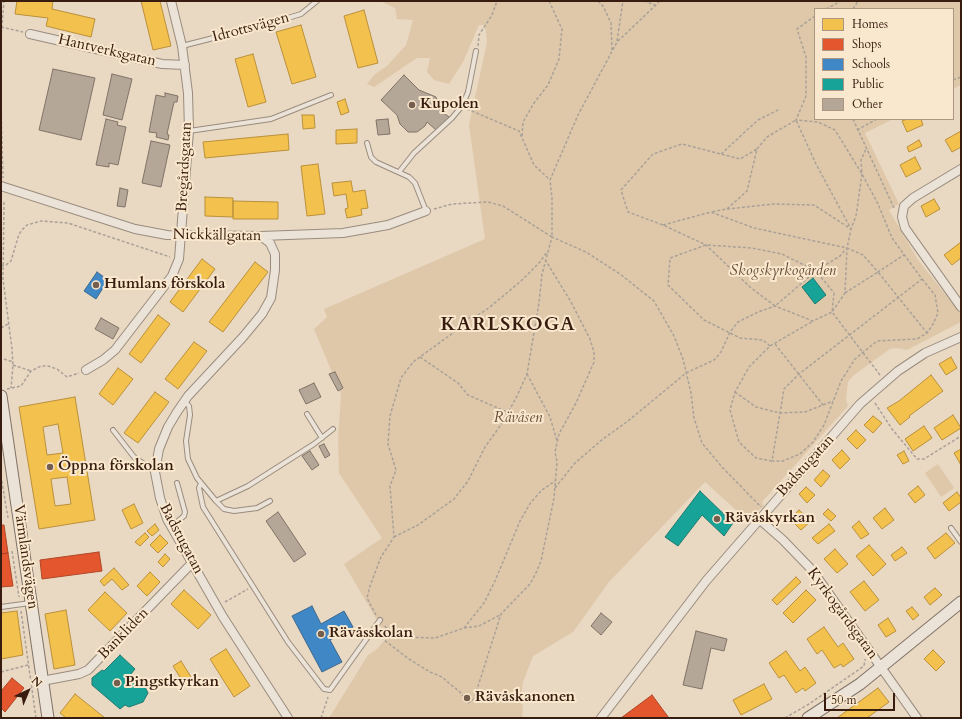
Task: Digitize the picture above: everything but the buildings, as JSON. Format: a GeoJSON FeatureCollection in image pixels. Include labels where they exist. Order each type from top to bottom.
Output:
{"type":"FeatureCollection","features":[{"type":"Feature","properties":{"kind":"street","name":"Bregårdsgatan"},"geometry":{"type":"LineString","coordinates":[[86,370],[116,350],[172,276],[178,259],[189,131],[188,93],[182,46],[171,1]]}},
{"type":"Feature","properties":{"kind":"street","name":"Hantverksgatan"},"geometry":{"type":"LineString","coordinates":[[30,34],[140,59],[184,65]]}},
{"type":"Feature","properties":{"kind":"street"},"geometry":{"type":"LineString","coordinates":[[961,169],[913,198],[904,206],[902,217],[905,228],[961,307]]}},
{"type":"Feature","properties":{"kind":"street","name":"Nickkällgatan"},"geometry":{"type":"LineString","coordinates":[[2,182],[10,191],[56,203],[135,229],[181,236],[314,235],[367,230],[388,225],[426,211]]}},
{"type":"Feature","properties":{"kind":"street"},"geometry":{"type":"LineString","coordinates":[[2,198],[10,191]]}},
{"type":"Feature","properties":{"kind":"street","name":"Badstugatan"},"geometry":{"type":"LineString","coordinates":[[261,236],[270,243],[275,254],[275,270],[271,298],[262,314],[243,337],[184,401],[168,427],[159,449],[155,472],[160,498],[172,526],[223,617],[288,718]]}},
{"type":"Feature","properties":{"kind":"street","name":"Badstugatan"},"geometry":{"type":"LineString","coordinates":[[600,718],[706,581],[860,404],[898,370],[925,353],[961,336]]}},
{"type":"Feature","properties":{"kind":"street","name":"Värmlandsvägen"},"geometry":{"type":"LineString","coordinates":[[1,396],[48,718]]}},
{"type":"Feature","properties":{"kind":"street","name":"Kyrkogårdsgatan"},"geometry":{"type":"LineString","coordinates":[[759,519],[783,540],[812,570],[917,718]]}},
{"type":"Feature","properties":{"kind":"street","name":"Bankliden"},"geometry":{"type":"LineString","coordinates":[[42,681],[79,674],[88,670],[193,562]]}},
{"type":"Feature","properties":{"kind":"street"},"geometry":{"type":"LineString","coordinates":[[808,718],[860,684],[961,602]]}},
{"type":"Feature","properties":{"kind":"lane","name":"Idrottsvägen"},"geometry":{"type":"LineString","coordinates":[[182,46],[301,14],[317,1]]}},
{"type":"Feature","properties":{"kind":"lane"},"geometry":{"type":"LineString","coordinates":[[399,172],[414,153],[452,118],[462,106],[468,92],[476,51]]}},
{"type":"Feature","properties":{"kind":"lane"},"geometry":{"type":"LineString","coordinates":[[189,131],[271,119],[331,95]]}},
{"type":"Feature","properties":{"kind":"lane"},"geometry":{"type":"LineString","coordinates":[[367,143],[371,157],[376,162],[399,172],[415,183],[426,211]]}},
{"type":"Feature","properties":{"kind":"lane"},"geometry":{"type":"LineString","coordinates":[[184,401],[189,406],[190,415],[186,453],[192,468],[201,483],[216,501],[224,509],[234,511],[257,508],[270,501]]}},
{"type":"Feature","properties":{"kind":"lane"},"geometry":{"type":"LineString","coordinates":[[307,414],[322,438]]}},
{"type":"Feature","properties":{"kind":"lane"},"geometry":{"type":"LineString","coordinates":[[216,501],[248,486],[322,438],[333,429]]}},
{"type":"Feature","properties":{"kind":"lane"},"geometry":{"type":"LineString","coordinates":[[113,430],[134,457],[155,472]]}},
{"type":"Feature","properties":{"kind":"lane"},"geometry":{"type":"LineString","coordinates":[[172,526],[184,516],[186,512],[177,483]]}},
{"type":"Feature","properties":{"kind":"lane"},"geometry":{"type":"LineString","coordinates":[[201,483],[199,488],[203,507],[288,642],[324,689],[330,690],[380,620]]}},
{"type":"Feature","properties":{"kind":"lane"},"geometry":{"type":"LineString","coordinates":[[951,528],[961,542]]}},
{"type":"Feature","properties":{"kind":"lane"},"geometry":{"type":"LineString","coordinates":[[1,608],[32,602]]}},
{"type":"Feature","properties":{"kind":"path"},"geometry":{"type":"LineString","coordinates":[[1,38],[4,1]]}},
{"type":"Feature","properties":{"kind":"path"},"geometry":{"type":"LineString","coordinates":[[476,51],[479,35],[492,15],[497,1]]}},
{"type":"Feature","properties":{"kind":"path"},"geometry":{"type":"LineString","coordinates":[[522,136],[523,122],[534,103],[548,85],[560,59],[562,29],[549,1]]}},
{"type":"Feature","properties":{"kind":"path"},"geometry":{"type":"LineString","coordinates":[[598,1],[604,6],[611,24],[612,50]]}},
{"type":"Feature","properties":{"kind":"path"},"geometry":{"type":"LineString","coordinates":[[617,42],[623,1]]}},
{"type":"Feature","properties":{"kind":"path"},"geometry":{"type":"LineString","coordinates":[[644,1],[654,5]]}},
{"type":"Feature","properties":{"kind":"path"},"geometry":{"type":"LineString","coordinates":[[546,261],[571,302],[594,352],[594,362],[576,403],[559,434],[555,452],[557,462],[555,488],[540,561],[535,575],[530,584],[501,614],[479,626],[464,628],[435,638],[400,636],[390,632],[380,620],[367,598],[381,557],[394,537],[418,525],[454,499],[468,481],[485,447],[508,412],[527,374],[539,303],[542,274],[552,237],[552,198],[550,180],[578,115],[612,50],[617,42],[634,27],[654,5],[660,1]]}},
{"type":"Feature","properties":{"kind":"path"},"geometry":{"type":"LineString","coordinates":[[828,8],[841,1]]}},
{"type":"Feature","properties":{"kind":"path"},"geometry":{"type":"LineString","coordinates":[[814,17],[797,29],[806,58],[806,96],[796,120],[816,164],[851,230]]}},
{"type":"Feature","properties":{"kind":"path"},"geometry":{"type":"LineString","coordinates":[[2,27],[30,34]]}},
{"type":"Feature","properties":{"kind":"path"},"geometry":{"type":"LineString","coordinates":[[1,106],[2,182]]}},
{"type":"Feature","properties":{"kind":"path"},"geometry":{"type":"LineString","coordinates":[[720,154],[758,120],[780,108]]}},
{"type":"Feature","properties":{"kind":"path"},"geometry":{"type":"LineString","coordinates":[[474,112],[509,125],[519,131],[534,165],[550,180]]}},
{"type":"Feature","properties":{"kind":"path"},"geometry":{"type":"LineString","coordinates":[[813,321],[775,306],[750,287],[706,245],[663,225],[628,212],[621,190],[653,154],[682,144],[740,159],[757,149],[767,137],[796,120],[818,122],[835,130],[862,174],[878,204],[892,238],[935,295],[938,313],[934,324],[927,333],[917,339],[877,341],[856,359],[841,381],[834,401],[813,442],[800,454],[784,461],[772,461],[756,458],[739,442],[730,410],[735,392],[749,367],[770,346],[813,321],[832,312],[845,293],[904,255]]}},
{"type":"Feature","properties":{"kind":"path"},"geometry":{"type":"LineString","coordinates":[[853,120],[895,210],[903,212]]}},
{"type":"Feature","properties":{"kind":"path"},"geometry":{"type":"LineString","coordinates":[[857,130],[875,120]]}},
{"type":"Feature","properties":{"kind":"path"},"geometry":{"type":"LineString","coordinates":[[727,209],[747,191],[757,149]]}},
{"type":"Feature","properties":{"kind":"path"},"geometry":{"type":"LineString","coordinates":[[845,293],[847,248],[856,216],[862,174],[861,160],[866,149]]}},
{"type":"Feature","properties":{"kind":"path"},"geometry":{"type":"LineString","coordinates":[[2,198],[2,266],[13,362],[11,388],[21,386],[31,371],[41,366],[48,366],[63,372],[67,377],[86,370]]}},
{"type":"Feature","properties":{"kind":"path"},"geometry":{"type":"LineString","coordinates":[[426,211],[452,204],[488,202],[502,206],[552,237],[586,252],[620,274],[654,301],[674,336],[683,359],[691,393],[694,418],[702,443],[722,467],[763,509]]}},
{"type":"Feature","properties":{"kind":"path"},"geometry":{"type":"LineString","coordinates":[[663,225],[727,209],[774,204],[814,205],[851,230]]}},
{"type":"Feature","properties":{"kind":"path"},"geometry":{"type":"LineString","coordinates":[[711,212],[754,228],[847,248],[863,255],[900,297],[927,333]]}},
{"type":"Feature","properties":{"kind":"path"},"geometry":{"type":"LineString","coordinates":[[2,266],[11,261],[19,234],[23,229],[27,225],[41,221],[68,223],[178,259]]}},
{"type":"Feature","properties":{"kind":"path"},"geometry":{"type":"LineString","coordinates":[[770,346],[763,340],[740,338],[704,320],[668,285],[670,258],[706,245],[752,248],[782,254],[816,271],[834,293],[832,312],[882,378]]}},
{"type":"Feature","properties":{"kind":"path"},"geometry":{"type":"LineString","coordinates":[[555,488],[575,463],[585,454],[686,373],[714,360],[721,352],[730,332],[738,322],[746,317],[775,306],[816,271],[840,256],[847,248]]}},
{"type":"Feature","properties":{"kind":"path"},"geometry":{"type":"LineString","coordinates":[[394,537],[390,486],[396,470],[388,444],[390,416],[400,378],[413,362],[453,333],[469,318],[480,314],[502,297],[532,270],[548,250]]}},
{"type":"Feature","properties":{"kind":"path"},"geometry":{"type":"LineString","coordinates":[[772,461],[784,390],[799,374],[922,279]]}},
{"type":"Feature","properties":{"kind":"path"},"geometry":{"type":"LineString","coordinates":[[1,328],[9,324]]}},
{"type":"Feature","properties":{"kind":"path"},"geometry":{"type":"LineString","coordinates":[[775,344],[823,405]]}},
{"type":"Feature","properties":{"kind":"path"},"geometry":{"type":"LineString","coordinates":[[420,357],[446,374],[468,395],[508,412]]}},
{"type":"Feature","properties":{"kind":"path"},"geometry":{"type":"LineString","coordinates":[[4,359],[13,362]]}},
{"type":"Feature","properties":{"kind":"path"},"geometry":{"type":"LineString","coordinates":[[13,365],[31,371]]}},
{"type":"Feature","properties":{"kind":"path"},"geometry":{"type":"LineString","coordinates":[[527,374],[550,417],[557,442]]}},
{"type":"Feature","properties":{"kind":"path"},"geometry":{"type":"LineString","coordinates":[[735,392],[756,407],[780,413],[805,412],[834,401]]}},
{"type":"Feature","properties":{"kind":"path"},"geometry":{"type":"LineString","coordinates":[[872,392],[877,397],[875,404],[892,429],[917,459],[924,459],[961,436]]}},
{"type":"Feature","properties":{"kind":"path"},"geometry":{"type":"LineString","coordinates":[[464,628],[484,602],[493,586],[520,521],[531,502],[542,490],[555,481]]}},
{"type":"Feature","properties":{"kind":"path"},"geometry":{"type":"LineString","coordinates":[[224,606],[226,600],[253,586]]}},
{"type":"Feature","properties":{"kind":"path"},"geometry":{"type":"LineString","coordinates":[[380,620],[379,630],[384,640],[414,662],[430,672],[442,677],[460,692],[468,703],[474,699],[501,614]]}},
{"type":"Feature","properties":{"kind":"path"},"geometry":{"type":"LineString","coordinates":[[784,718],[809,704],[864,666],[865,657],[870,652]]}},
{"type":"Feature","properties":{"kind":"path"},"geometry":{"type":"LineString","coordinates":[[1,672],[28,665]]}},
{"type":"Feature","properties":{"kind":"path"},"geometry":{"type":"LineString","coordinates":[[321,718],[330,690]]}},
{"type":"Feature","properties":{"kind":"green space","name":"Rävåsen"},"geometry":{"type":"Polygon","coordinates":[[[380,1],[961,1],[961,85],[954,88],[954,8],[814,8],[814,120],[891,120],[865,133],[899,204],[889,210],[918,260],[961,314],[961,322],[907,350],[896,348],[890,349],[854,375],[848,382],[846,400],[848,406],[762,502],[764,506],[746,519],[705,482],[609,582],[573,632],[533,656],[523,682],[520,703],[523,705],[522,718],[329,718],[368,655],[377,649],[387,637],[344,564],[382,538],[339,473],[338,439],[341,394],[314,329],[327,317],[324,309],[485,239],[469,125],[487,42],[485,25],[479,25],[463,62],[449,84],[434,80],[427,72],[430,58],[417,58],[374,87],[367,84],[375,74],[387,66],[406,45],[413,20],[397,19],[395,8],[380,1]]]}},
{"type":"Feature","properties":{"kind":"green space"},"geometry":{"type":"Polygon","coordinates":[[[938,464],[954,488],[941,497],[925,473],[938,464]]]}},
{"type":"Feature","properties":{"kind":"place","name":"Kupolen"},"geometry":{"type":"Point","coordinates":[412,105]}},
{"type":"Feature","properties":{"kind":"place","name":"Humlans förskola"},"geometry":{"type":"Point","coordinates":[96,285]}},
{"type":"Feature","properties":{"kind":"place","name":"Öppna förskolan"},"geometry":{"type":"Point","coordinates":[50,467]}},
{"type":"Feature","properties":{"kind":"place","name":"Rävåskyrkan"},"geometry":{"type":"Point","coordinates":[717,519]}},
{"type":"Feature","properties":{"kind":"place","name":"Rävåsskolan"},"geometry":{"type":"Point","coordinates":[321,634]}},
{"type":"Feature","properties":{"kind":"place","name":"Pingstkyrkan"},"geometry":{"type":"Point","coordinates":[117,683]}},
{"type":"Feature","properties":{"kind":"place","name":"Rävåskanonen"},"geometry":{"type":"Point","coordinates":[467,698]}},
{"type":"Feature","properties":{"kind":"district","name":"KARLSKOGA"},"geometry":{"type":"Point","coordinates":[508,326]}},
{"type":"Feature","properties":{"kind":"park label","name":"Skogskyrkogården"},"geometry":{"type":"Point","coordinates":[783,272]}}]}
